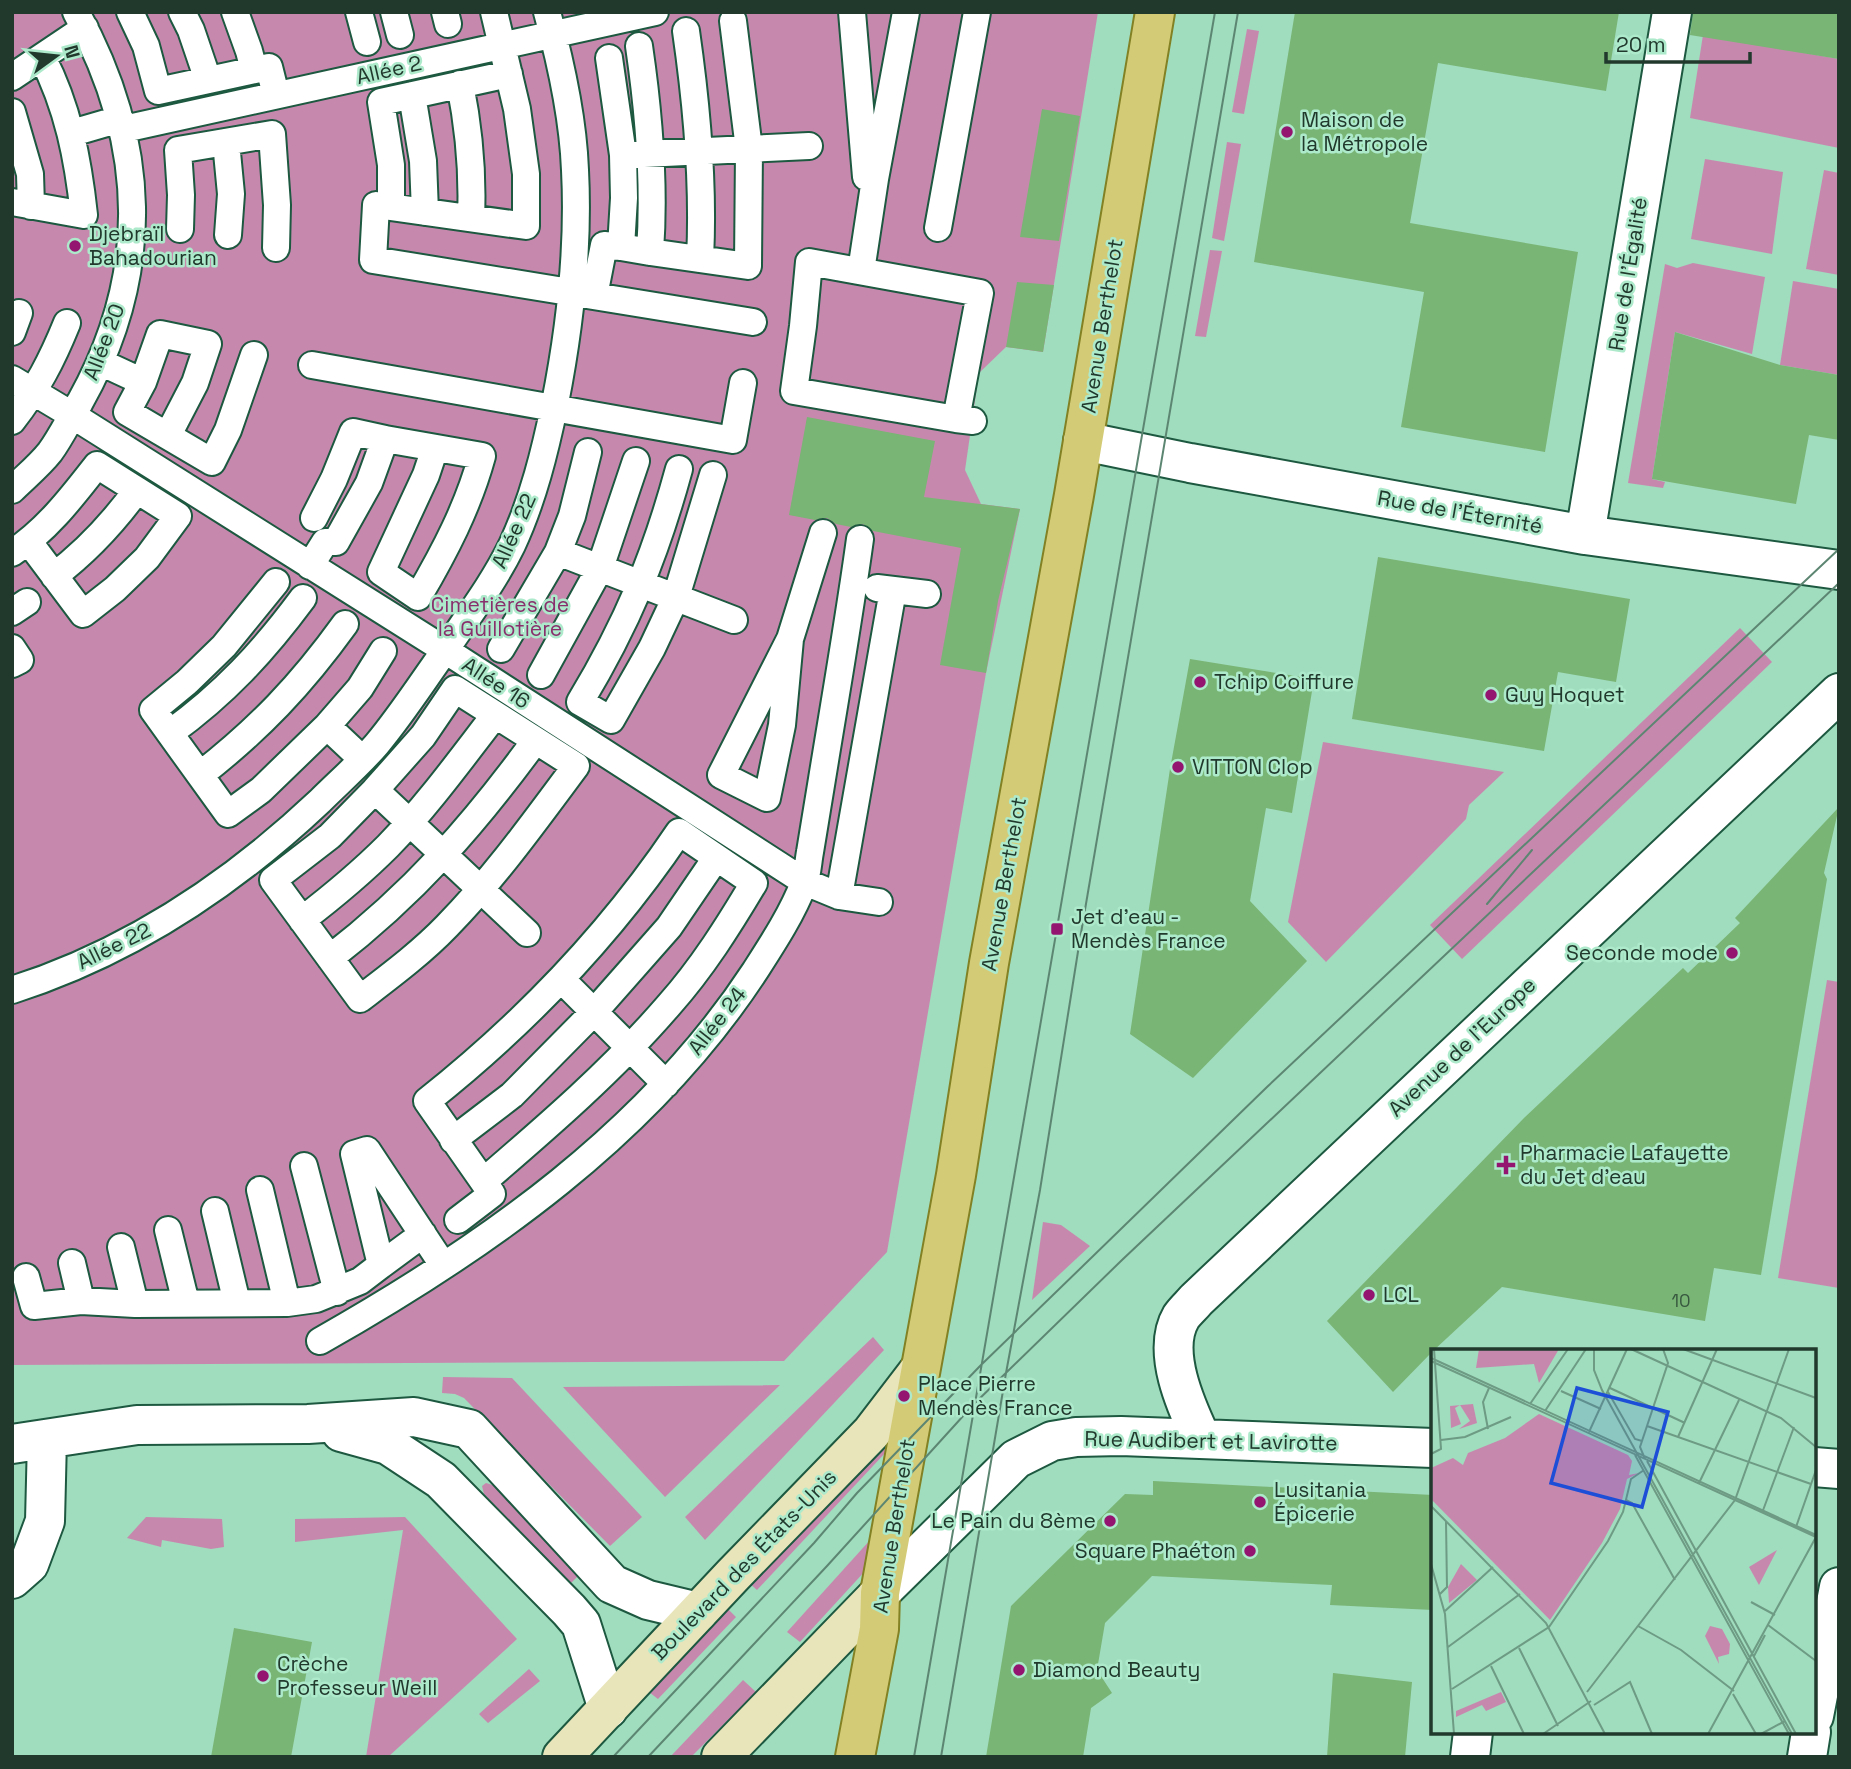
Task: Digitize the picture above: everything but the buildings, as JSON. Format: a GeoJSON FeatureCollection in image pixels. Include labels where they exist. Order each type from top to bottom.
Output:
{"type":"FeatureCollection","features":[{"type":"Feature","properties":{"kind":"main road","name":"Avenue Berthelot"},"geometry":{"type":"LineString","coordinates":[[855,1757],[879,1629],[880,1593],[952,1199],[989,963],[1083,440],[1155,12]]}},
{"type":"Feature","properties":{"kind":"main road","name":"Boulevard des États-Unis"},"geometry":{"type":"LineString","coordinates":[[562,1757],[871,1433],[920,1369]]}},
{"type":"Feature","properties":{"kind":"main road"},"geometry":{"type":"LineString","coordinates":[[721,1757],[880,1593]]}},
{"type":"Feature","properties":{"kind":"street","name":"Rue de l'Égalité"},"geometry":{"type":"LineString","coordinates":[[1585,535],[1672,12]]}},
{"type":"Feature","properties":{"kind":"street","name":"Rue de l'Éternité"},"geometry":{"type":"LineString","coordinates":[[1083,440],[1190,463],[1585,535],[1839,570]]}},
{"type":"Feature","properties":{"kind":"street","name":"Avenue de l'Europe"},"geometry":{"type":"LineString","coordinates":[[1201,1438],[1186,1407],[1178,1379],[1174,1348],[1181,1318],[1196,1300],[1839,693]]}},
{"type":"Feature","properties":{"kind":"street"},"geometry":{"type":"LineString","coordinates":[[12,1579],[29,1564],[44,1521],[29,1442],[138,1425],[308,1424],[414,1417],[469,1429],[612,1584],[648,1600],[698,1612]]}},
{"type":"Feature","properties":{"kind":"street"},"geometry":{"type":"LineString","coordinates":[[308,1424],[388,1444],[441,1480],[581,1624],[608,1709]]}},
{"type":"Feature","properties":{"kind":"street","name":"Rue Audibert et Lavirotte"},"geometry":{"type":"LineString","coordinates":[[880,1593],[1016,1459],[1033,1448],[1052,1441],[1076,1437],[1201,1438],[1431,1448]]}},
{"type":"Feature","properties":{"kind":"street"},"geometry":{"type":"LineString","coordinates":[[1816,1467],[1839,1469]]}},
{"type":"Feature","properties":{"kind":"street"},"geometry":{"type":"LineString","coordinates":[[1816,1706],[1839,1587]]}},
{"type":"Feature","properties":{"kind":"street"},"geometry":{"type":"LineString","coordinates":[[1470,1757],[1473,1734]]}},
{"type":"Feature","properties":{"kind":"street"},"geometry":{"type":"LineString","coordinates":[[1807,1757],[1811,1734]]}},
{"type":"Feature","properties":{"kind":"lane"},"geometry":{"type":"LineString","coordinates":[[130,12],[146,46],[158,91],[269,67],[276,95]]}},
{"type":"Feature","properties":{"kind":"lane"},"geometry":{"type":"LineString","coordinates":[[182,12],[208,80]]}},
{"type":"Feature","properties":{"kind":"lane"},"geometry":{"type":"LineString","coordinates":[[235,12],[254,70]]}},
{"type":"Feature","properties":{"kind":"lane"},"geometry":{"type":"LineString","coordinates":[[359,12],[368,42]]}},
{"type":"Feature","properties":{"kind":"lane"},"geometry":{"type":"LineString","coordinates":[[494,12],[517,109],[526,174],[526,226],[376,205],[373,260],[753,322]]}},
{"type":"Feature","properties":{"kind":"lane","name":"Allée 2"},"geometry":{"type":"LineString","coordinates":[[72,133],[244,102],[501,45],[550,23],[655,12]]}},
{"type":"Feature","properties":{"kind":"lane"},"geometry":{"type":"LineString","coordinates":[[852,12],[866,177],[875,179]]}},
{"type":"Feature","properties":{"kind":"lane"},"geometry":{"type":"LineString","coordinates":[[861,271],[906,12]]}},
{"type":"Feature","properties":{"kind":"lane"},"geometry":{"type":"LineString","coordinates":[[938,228],[977,12]]}},
{"type":"Feature","properties":{"kind":"lane"},"geometry":{"type":"LineString","coordinates":[[12,77],[42,57],[81,20]]}},
{"type":"Feature","properties":{"kind":"lane","name":"Allée 20"},"geometry":{"type":"LineString","coordinates":[[12,490],[50,453],[72,415],[100,362],[127,278],[131,237],[131,174],[122,124],[111,88],[81,20]]}},
{"type":"Feature","properties":{"kind":"lane"},"geometry":{"type":"LineString","coordinates":[[583,294],[604,245],[748,266],[750,149],[733,21]]}},
{"type":"Feature","properties":{"kind":"lane","name":"Allée 22"},"geometry":{"type":"LineString","coordinates":[[12,990],[93,958],[161,923],[286,833],[376,745],[479,603],[512,544],[535,485],[565,352],[583,294],[576,233],[575,167],[566,101],[550,23]]}},
{"type":"Feature","properties":{"kind":"lane"},"geometry":{"type":"LineString","coordinates":[[686,31],[699,151],[702,214],[700,259]]}},
{"type":"Feature","properties":{"kind":"lane"},"geometry":{"type":"LineString","coordinates":[[639,46],[651,154],[653,213],[650,252]]}},
{"type":"Feature","properties":{"kind":"lane"},"geometry":{"type":"LineString","coordinates":[[856,56],[898,55]]}},
{"type":"Feature","properties":{"kind":"lane"},"geometry":{"type":"LineString","coordinates":[[12,112],[30,174],[21,204],[83,215],[72,133],[56,85],[42,57]]}},
{"type":"Feature","properties":{"kind":"lane"},"geometry":{"type":"LineString","coordinates":[[609,58],[622,155],[624,198],[621,247]]}},
{"type":"Feature","properties":{"kind":"lane"},"geometry":{"type":"LineString","coordinates":[[391,207],[391,166],[381,102],[509,74]]}},
{"type":"Feature","properties":{"kind":"lane"},"geometry":{"type":"LineString","coordinates":[[460,84],[468,127],[473,187],[471,218]]}},
{"type":"Feature","properties":{"kind":"lane"},"geometry":{"type":"LineString","coordinates":[[858,91],[892,89]]}},
{"type":"Feature","properties":{"kind":"lane"},"geometry":{"type":"LineString","coordinates":[[412,95],[424,161],[425,212]]}},
{"type":"Feature","properties":{"kind":"lane"},"geometry":{"type":"LineString","coordinates":[[244,102],[252,137]]}},
{"type":"Feature","properties":{"kind":"lane"},"geometry":{"type":"LineString","coordinates":[[180,229],[178,150],[272,134],[276,178],[276,248]]}},
{"type":"Feature","properties":{"kind":"lane"},"geometry":{"type":"LineString","coordinates":[[226,142],[231,194],[228,235]]}},
{"type":"Feature","properties":{"kind":"lane"},"geometry":{"type":"LineString","coordinates":[[622,155],[809,146]]}},
{"type":"Feature","properties":{"kind":"lane"},"geometry":{"type":"LineString","coordinates":[[809,262],[861,271],[980,293],[964,420],[794,391],[809,262]]}},
{"type":"Feature","properties":{"kind":"lane"},"geometry":{"type":"LineString","coordinates":[[12,422],[23,386],[50,363],[67,323]]}},
{"type":"Feature","properties":{"kind":"lane"},"geometry":{"type":"LineString","coordinates":[[168,435],[195,383],[208,344],[160,334],[143,382],[127,412],[212,463],[232,419],[254,355]]}},
{"type":"Feature","properties":{"kind":"lane"},"geometry":{"type":"LineString","coordinates":[[100,362],[143,382]]}},
{"type":"Feature","properties":{"kind":"lane"},"geometry":{"type":"LineString","coordinates":[[312,365],[733,440],[743,383]]}},
{"type":"Feature","properties":{"kind":"lane","name":"Allée 16"},"geometry":{"type":"LineString","coordinates":[[23,386],[445,650],[805,882],[839,896],[879,902]]}},
{"type":"Feature","properties":{"kind":"lane"},"geometry":{"type":"LineString","coordinates":[[314,518],[353,432],[482,456],[472,492],[448,546],[418,597],[381,572],[426,475],[435,448]]}},
{"type":"Feature","properties":{"kind":"lane"},"geometry":{"type":"LineString","coordinates":[[310,566],[325,541],[336,542],[369,483],[385,439]]}},
{"type":"Feature","properties":{"kind":"lane"},"geometry":{"type":"LineString","coordinates":[[501,649],[558,552],[572,516],[588,452]]}},
{"type":"Feature","properties":{"kind":"lane"},"geometry":{"type":"LineString","coordinates":[[541,675],[600,568],[636,461]]}},
{"type":"Feature","properties":{"kind":"lane"},"geometry":{"type":"LineString","coordinates":[[97,465],[178,516],[147,558],[115,589],[83,614],[54,576],[20,547],[61,509],[97,465]]}},
{"type":"Feature","properties":{"kind":"lane"},"geometry":{"type":"LineString","coordinates":[[679,469],[666,520],[642,585],[611,652],[580,702],[611,720],[652,648],[676,597],[712,475]]}},
{"type":"Feature","properties":{"kind":"lane"},"geometry":{"type":"LineString","coordinates":[[54,576],[83,555],[120,514],[137,490]]}},
{"type":"Feature","properties":{"kind":"lane"},"geometry":{"type":"LineString","coordinates":[[790,639],[782,724],[766,798],[721,775],[790,639],[822,533]]}},
{"type":"Feature","properties":{"kind":"lane","name":"Allée 24"},"geometry":{"type":"LineString","coordinates":[[320,1341],[443,1265],[534,1203],[622,1128],[666,1084],[708,1036],[744,988],[778,934],[805,882],[860,538]]}},
{"type":"Feature","properties":{"kind":"lane"},"geometry":{"type":"LineString","coordinates":[[558,552],[734,620]]}},
{"type":"Feature","properties":{"kind":"lane"},"geometry":{"type":"LineString","coordinates":[[276,582],[224,646],[153,710],[228,814],[261,790],[327,726],[360,688],[383,651]]}},
{"type":"Feature","properties":{"kind":"lane"},"geometry":{"type":"LineString","coordinates":[[854,584],[927,594]]}},
{"type":"Feature","properties":{"kind":"lane"},"geometry":{"type":"LineString","coordinates":[[839,896],[893,590]]}},
{"type":"Feature","properties":{"kind":"lane"},"geometry":{"type":"LineString","coordinates":[[170,733],[238,677],[273,638],[303,598]]}},
{"type":"Feature","properties":{"kind":"lane"},"geometry":{"type":"LineString","coordinates":[[200,775],[242,743],[282,702],[318,661],[345,624]]}},
{"type":"Feature","properties":{"kind":"lane"},"geometry":{"type":"LineString","coordinates":[[12,648],[20,660],[12,664]]}},
{"type":"Feature","properties":{"kind":"lane"},"geometry":{"type":"LineString","coordinates":[[454,689],[535,741],[576,766],[481,889],[435,937],[360,999],[273,880],[330,836],[375,790],[423,736],[454,689]]}},
{"type":"Feature","properties":{"kind":"lane"},"geometry":{"type":"LineString","coordinates":[[302,920],[343,889],[389,845],[495,715]]}},
{"type":"Feature","properties":{"kind":"lane"},"geometry":{"type":"LineString","coordinates":[[327,726],[362,759]]}},
{"type":"Feature","properties":{"kind":"lane"},"geometry":{"type":"LineString","coordinates":[[330,958],[373,925],[444,855],[499,790],[535,741]]}},
{"type":"Feature","properties":{"kind":"lane"},"geometry":{"type":"LineString","coordinates":[[375,790],[527,933]]}},
{"type":"Feature","properties":{"kind":"lane"},"geometry":{"type":"LineString","coordinates":[[458,1220],[492,1194],[426,1101],[481,1059],[562,980],[625,906],[679,832],[754,883],[732,920],[669,1005],[576,1100],[484,1181]]}},
{"type":"Feature","properties":{"kind":"lane"},"geometry":{"type":"LineString","coordinates":[[453,1140],[512,1095],[594,1012],[668,927],[716,858]]}},
{"type":"Feature","properties":{"kind":"lane"},"geometry":{"type":"LineString","coordinates":[[562,980],[666,1084]]}},
{"type":"Feature","properties":{"kind":"lane"},"geometry":{"type":"LineString","coordinates":[[382,1265],[354,1154],[367,1150],[443,1265]]}},
{"type":"Feature","properties":{"kind":"lane"},"geometry":{"type":"LineString","coordinates":[[304,1166],[337,1292]]}},
{"type":"Feature","properties":{"kind":"lane"},"geometry":{"type":"LineString","coordinates":[[260,1190],[287,1303]]}},
{"type":"Feature","properties":{"kind":"lane"},"geometry":{"type":"LineString","coordinates":[[215,1211],[237,1303]]}},
{"type":"Feature","properties":{"kind":"lane"},"geometry":{"type":"LineString","coordinates":[[168,1230],[186,1304]]}},
{"type":"Feature","properties":{"kind":"lane"},"geometry":{"type":"LineString","coordinates":[[26,1277],[34,1306],[81,1301],[135,1304],[287,1303],[316,1299],[360,1281],[423,1234]]}},
{"type":"Feature","properties":{"kind":"lane"},"geometry":{"type":"LineString","coordinates":[[121,1247],[135,1304]]}},
{"type":"Feature","properties":{"kind":"lane"},"geometry":{"type":"LineString","coordinates":[[72,1263],[81,1301]]}},
{"type":"Feature","properties":{"kind":"green space","name":"Cimetières de la Guillotière"},"geometry":{"type":"Polygon","coordinates":[[[12,12],[1098,12],[1043,352],[1006,347],[979,373],[965,470],[981,504],[1020,509],[986,673],[887,1252],[784,1361],[12,1365],[12,12]]]}},
{"type":"Feature","properties":{"kind":"green space"},"geometry":{"type":"Polygon","coordinates":[[[1247,29],[1259,31],[1244,114],[1232,112],[1247,29]]]}},
{"type":"Feature","properties":{"kind":"green space"},"geometry":{"type":"Polygon","coordinates":[[[1703,35],[1839,59],[1839,148],[1690,118],[1703,35]]]}},
{"type":"Feature","properties":{"kind":"green space"},"geometry":{"type":"Polygon","coordinates":[[[1227,142],[1241,144],[1224,241],[1212,238],[1227,142]]]}},
{"type":"Feature","properties":{"kind":"green space"},"geometry":{"type":"Polygon","coordinates":[[[1705,159],[1783,172],[1772,254],[1691,239],[1705,159]]]}},
{"type":"Feature","properties":{"kind":"green space"},"geometry":{"type":"Polygon","coordinates":[[[1824,170],[1839,173],[1839,275],[1806,269],[1824,170]]]}},
{"type":"Feature","properties":{"kind":"green space"},"geometry":{"type":"Polygon","coordinates":[[[1210,250],[1222,251],[1206,337],[1195,336],[1210,250]]]}},
{"type":"Feature","properties":{"kind":"green space"},"geometry":{"type":"Polygon","coordinates":[[[1693,263],[1765,277],[1752,354],[1675,332],[1652,479],[1665,482],[1663,488],[1628,483],[1665,264],[1677,268],[1693,263]]]}},
{"type":"Feature","properties":{"kind":"green space"},"geometry":{"type":"Polygon","coordinates":[[[1793,281],[1839,289],[1839,375],[1780,365],[1793,281]]]}},
{"type":"Feature","properties":{"kind":"green space"},"geometry":{"type":"Polygon","coordinates":[[[1740,628],[1772,662],[1462,959],[1430,925],[1740,628]]]}},
{"type":"Feature","properties":{"kind":"green space"},"geometry":{"type":"Polygon","coordinates":[[[1323,742],[1504,772],[1469,805],[1466,819],[1326,962],[1288,922],[1323,742]]]}},
{"type":"Feature","properties":{"kind":"green space"},"geometry":{"type":"Polygon","coordinates":[[[1827,980],[1839,982],[1839,1288],[1778,1278],[1827,980]]]}},
{"type":"Feature","properties":{"kind":"green space"},"geometry":{"type":"Polygon","coordinates":[[[1043,1222],[1061,1225],[1090,1246],[1032,1300],[1043,1222]]]}},
{"type":"Feature","properties":{"kind":"green space"},"geometry":{"type":"Polygon","coordinates":[[[873,1337],[884,1350],[705,1540],[685,1517],[873,1337]]]}},
{"type":"Feature","properties":{"kind":"green space"},"geometry":{"type":"Polygon","coordinates":[[[443,1377],[512,1378],[642,1517],[610,1546],[464,1398],[442,1393],[443,1377]]]}},
{"type":"Feature","properties":{"kind":"green space"},"geometry":{"type":"Polygon","coordinates":[[[780,1385],[665,1497],[563,1387],[780,1385]]]}},
{"type":"Feature","properties":{"kind":"green space"},"geometry":{"type":"Polygon","coordinates":[[[886,1433],[887,1451],[757,1590],[748,1582],[886,1433]]]}},
{"type":"Feature","properties":{"kind":"green space"},"geometry":{"type":"Polygon","coordinates":[[[486,1483],[496,1486],[579,1575],[570,1584],[484,1494],[482,1486],[486,1483]]]}},
{"type":"Feature","properties":{"kind":"green space"},"geometry":{"type":"Polygon","coordinates":[[[146,1517],[222,1519],[224,1547],[211,1549],[162,1540],[161,1547],[127,1538],[146,1517]]]}},
{"type":"Feature","properties":{"kind":"green space"},"geometry":{"type":"Polygon","coordinates":[[[405,1517],[517,1639],[388,1757],[366,1757],[403,1530],[295,1542],[295,1519],[405,1517]]]}},
{"type":"Feature","properties":{"kind":"green space"},"geometry":{"type":"Polygon","coordinates":[[[871,1539],[866,1570],[800,1642],[787,1632],[871,1539]]]}},
{"type":"Feature","properties":{"kind":"green space"},"geometry":{"type":"Polygon","coordinates":[[[724,1605],[736,1617],[658,1699],[645,1689],[724,1605]]]}},
{"type":"Feature","properties":{"kind":"green space"},"geometry":{"type":"Polygon","coordinates":[[[529,1669],[540,1681],[488,1723],[479,1714],[529,1669]]]}},
{"type":"Feature","properties":{"kind":"green space"},"geometry":{"type":"Polygon","coordinates":[[[743,1680],[756,1692],[691,1757],[670,1757],[743,1680]]]}},
{"type":"Feature","properties":{"kind":"tram line"},"geometry":{"type":"LineString","coordinates":[[914,1757],[1215,12]]}},
{"type":"Feature","properties":{"kind":"tram line"},"geometry":{"type":"LineString","coordinates":[[941,1757],[1040,1190],[1080,939],[1238,12]]}},
{"type":"Feature","properties":{"kind":"tram line"},"geometry":{"type":"LineString","coordinates":[[613,1757],[814,1543],[857,1493],[981,1365],[1267,1087],[1839,549]]}},
{"type":"Feature","properties":{"kind":"tram line"},"geometry":{"type":"LineString","coordinates":[[648,1757],[974,1404],[1122,1260],[1839,583]]}},
{"type":"Feature","properties":{"kind":"tram line"},"geometry":{"type":"LineString","coordinates":[[1487,904],[1532,850]]}},
{"type":"Feature","properties":{"kind":"place","name":"Maison de la Métropole"},"geometry":{"type":"Point","coordinates":[1287,132]}},
{"type":"Feature","properties":{"kind":"place","name":"Djebraïl Bahadourian"},"geometry":{"type":"Point","coordinates":[75,246]}},
{"type":"Feature","properties":{"kind":"place","name":"Tchip Coiffure"},"geometry":{"type":"Point","coordinates":[1200,682]}},
{"type":"Feature","properties":{"kind":"place","name":"Guy Hoquet"},"geometry":{"type":"Point","coordinates":[1491,695]}},
{"type":"Feature","properties":{"kind":"place","name":"VITTON Clop"},"geometry":{"type":"Point","coordinates":[1178,767]}},
{"type":"Feature","properties":{"kind":"place","name":"Jet d'eau - Mendès France"},"geometry":{"type":"Point","coordinates":[1057,929]}},
{"type":"Feature","properties":{"kind":"place","name":"Seconde mode"},"geometry":{"type":"Point","coordinates":[1732,953]}},
{"type":"Feature","properties":{"kind":"place","name":"Pharmacie Lafayette du Jet d'eau"},"geometry":{"type":"Point","coordinates":[1506,1165]}},
{"type":"Feature","properties":{"kind":"place","name":"LCL"},"geometry":{"type":"Point","coordinates":[1369,1295]}},
{"type":"Feature","properties":{"kind":"place","name":"Place Pierre Mendès France"},"geometry":{"type":"Point","coordinates":[904,1396]}},
{"type":"Feature","properties":{"kind":"place","name":"Lusitania Épicerie"},"geometry":{"type":"Point","coordinates":[1260,1502]}},
{"type":"Feature","properties":{"kind":"place","name":"Le Pain du 8ème"},"geometry":{"type":"Point","coordinates":[1110,1521]}},
{"type":"Feature","properties":{"kind":"place","name":"Square Phaéton"},"geometry":{"type":"Point","coordinates":[1250,1551]}},
{"type":"Feature","properties":{"kind":"place","name":"Diamond Beauty"},"geometry":{"type":"Point","coordinates":[1019,1670]}},
{"type":"Feature","properties":{"kind":"place","name":"Crèche Professeur Weill"},"geometry":{"type":"Point","coordinates":[263,1676]}}]}
